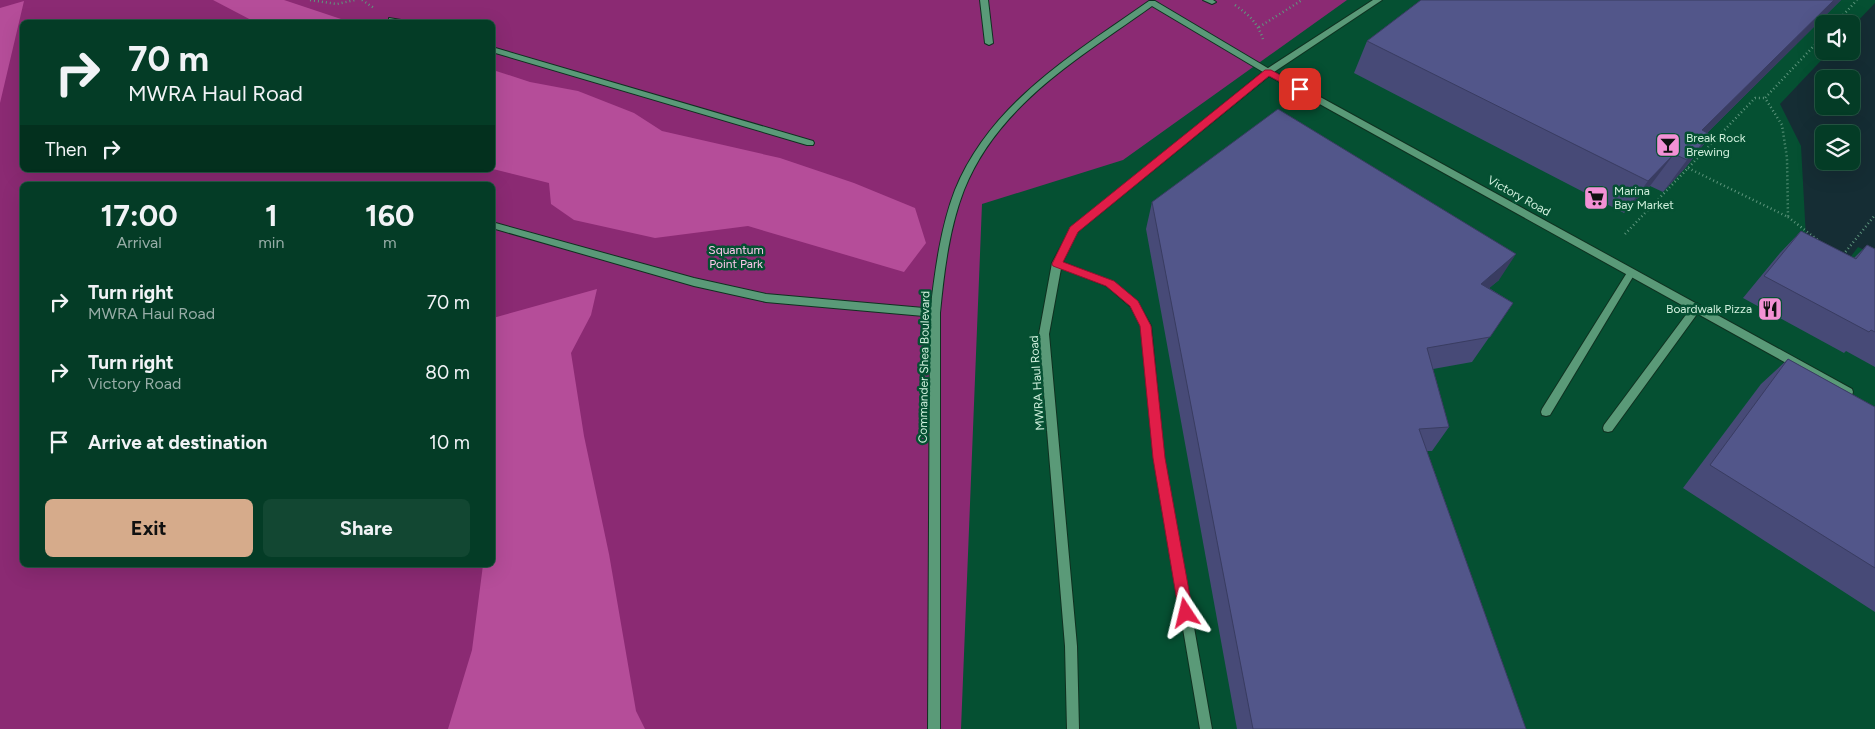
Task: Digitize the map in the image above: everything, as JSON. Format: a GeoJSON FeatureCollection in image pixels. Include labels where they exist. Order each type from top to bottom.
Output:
{"type":"FeatureCollection","features":[{"type":"Feature","properties":{"kind":"street"},"geometry":{"type":"LineString","coordinates":[[984,0],[989,43]]}},
{"type":"Feature","properties":{"kind":"street","name":"MWRA Haul Road"},"geometry":{"type":"LineString","coordinates":[[1073,729],[1071,646],[1044,334],[1057,264],[1074,230],[1268,72],[1378,0]]}},
{"type":"Feature","properties":{"kind":"street","name":"Victory Road"},"geometry":{"type":"LineString","coordinates":[[1149,2],[1268,72],[1631,273],[1697,307],[1858,398]]}},
{"type":"Feature","properties":{"kind":"street","name":"Commander Shea Boulevard"},"geometry":{"type":"LineString","coordinates":[[934,729],[936,313],[940,266],[956,200],[977,154],[1003,120],[1045,80],[1149,2]]}},
{"type":"Feature","properties":{"kind":"street"},"geometry":{"type":"LineString","coordinates":[[495,51],[810,143]]}},
{"type":"Feature","properties":{"kind":"street"},"geometry":{"type":"LineString","coordinates":[[495,226],[694,282],[766,298],[936,313]]}},
{"type":"Feature","properties":{"kind":"street"},"geometry":{"type":"LineString","coordinates":[[1057,264],[1110,284],[1134,304],[1146,326],[1159,458],[1206,729]]}},
{"type":"Feature","properties":{"kind":"street"},"geometry":{"type":"LineString","coordinates":[[1546,412],[1631,273]]}},
{"type":"Feature","properties":{"kind":"street"},"geometry":{"type":"LineString","coordinates":[[1608,428],[1697,307]]}},
{"type":"Feature","properties":{"kind":"path"},"geometry":{"type":"LineString","coordinates":[[310,0],[337,4],[355,0]]}},
{"type":"Feature","properties":{"kind":"path"},"geometry":{"type":"LineString","coordinates":[[1259,27],[1302,0]]}},
{"type":"Feature","properties":{"kind":"path"},"geometry":{"type":"LineString","coordinates":[[1843,15],[1857,0]]}},
{"type":"Feature","properties":{"kind":"path"},"geometry":{"type":"LineString","coordinates":[[1233,4],[1250,15],[1259,27],[1265,44]]}},
{"type":"Feature","properties":{"kind":"path"},"geometry":{"type":"LineString","coordinates":[[1625,234],[1754,98],[1765,98],[1815,45]]}},
{"type":"Feature","properties":{"kind":"path"},"geometry":{"type":"LineString","coordinates":[[1765,98],[1782,125],[1788,158],[1788,217]]}},
{"type":"Feature","properties":{"kind":"path"},"geometry":{"type":"LineString","coordinates":[[1688,168],[1788,217],[1826,246]]}},
{"type":"Feature","properties":{"kind":"path"},"geometry":{"type":"LineString","coordinates":[[1850,262],[1841,257],[1875,214]]}},
{"type":"Feature","properties":{"kind":"green space","name":"Squantum Point Park"},"geometry":{"type":"Polygon","coordinates":[[[0,0],[1347,0],[1123,160],[982,204],[961,729],[0,729],[0,0]]]}},
{"type":"Feature","properties":{"kind":"shaded area"},"geometry":{"type":"Polygon","coordinates":[[[213,0],[284,0],[344,20],[251,20],[213,0]]]}},
{"type":"Feature","properties":{"kind":"shaded area"},"geometry":{"type":"Polygon","coordinates":[[[24,1],[0,103],[0,8],[24,1]]]}},
{"type":"Feature","properties":{"kind":"shaded area"},"geometry":{"type":"Polygon","coordinates":[[[495,71],[530,82],[578,91],[634,113],[662,131],[780,158],[854,183],[915,208],[926,243],[904,272],[748,226],[655,238],[574,220],[551,204],[549,183],[495,170],[495,71]]]}},
{"type":"Feature","properties":{"kind":"shaded area"},"geometry":{"type":"Polygon","coordinates":[[[597,289],[591,315],[571,353],[584,436],[609,554],[636,711],[645,729],[448,729],[472,650],[483,567],[495,567],[495,317],[597,289]]]}},
{"type":"Feature","properties":{"kind":"water"},"geometry":{"type":"Polygon","coordinates":[[[1875,3],[1875,255],[1858,247],[1849,259],[1806,238],[1801,146],[1780,104],[1822,60],[1860,60],[1860,19],[1875,3]]]}},
{"type":"Feature","properties":{"kind":"building"},"geometry":{"type":"Polygon","coordinates":[[[1421,0],[1834,0],[1819,15],[1815,15],[1815,19],[1702,130],[1711,135],[1687,160],[1674,154],[1648,181],[1367,41],[1421,0]]]}},
{"type":"Feature","properties":{"kind":"building"},"geometry":{"type":"Polygon","coordinates":[[[1278,109],[1516,254],[1481,284],[1513,303],[1490,337],[1427,348],[1449,427],[1419,429],[1526,729],[1253,729],[1152,202],[1278,109]]]}},
{"type":"Feature","properties":{"kind":"building"},"geometry":{"type":"Polygon","coordinates":[[[1801,231],[1856,259],[1867,245],[1875,249],[1875,332],[1871,330],[1869,332],[1764,276],[1801,231]]]}},
{"type":"Feature","properties":{"kind":"building"},"geometry":{"type":"Polygon","coordinates":[[[1788,359],[1875,407],[1875,568],[1710,465],[1788,359]]]}},
{"type":"Feature","properties":{"kind":"place","name":"Break Rock Brewing"},"geometry":{"type":"Point","coordinates":[1668,145]}},
{"type":"Feature","properties":{"kind":"place","name":"Marina Bay Market"},"geometry":{"type":"Point","coordinates":[1596,198]}},
{"type":"Feature","properties":{"kind":"place","name":"Boardwalk Pizza"},"geometry":{"type":"Point","coordinates":[1770,309]}},
{"type":"Feature","properties":{"kind":"route"},"geometry":{"type":"LineString","coordinates":[[1186,613],[1159,458],[1146,326],[1134,304],[1110,284],[1057,264],[1074,230],[1268,72],[1300,89]]}}]}
